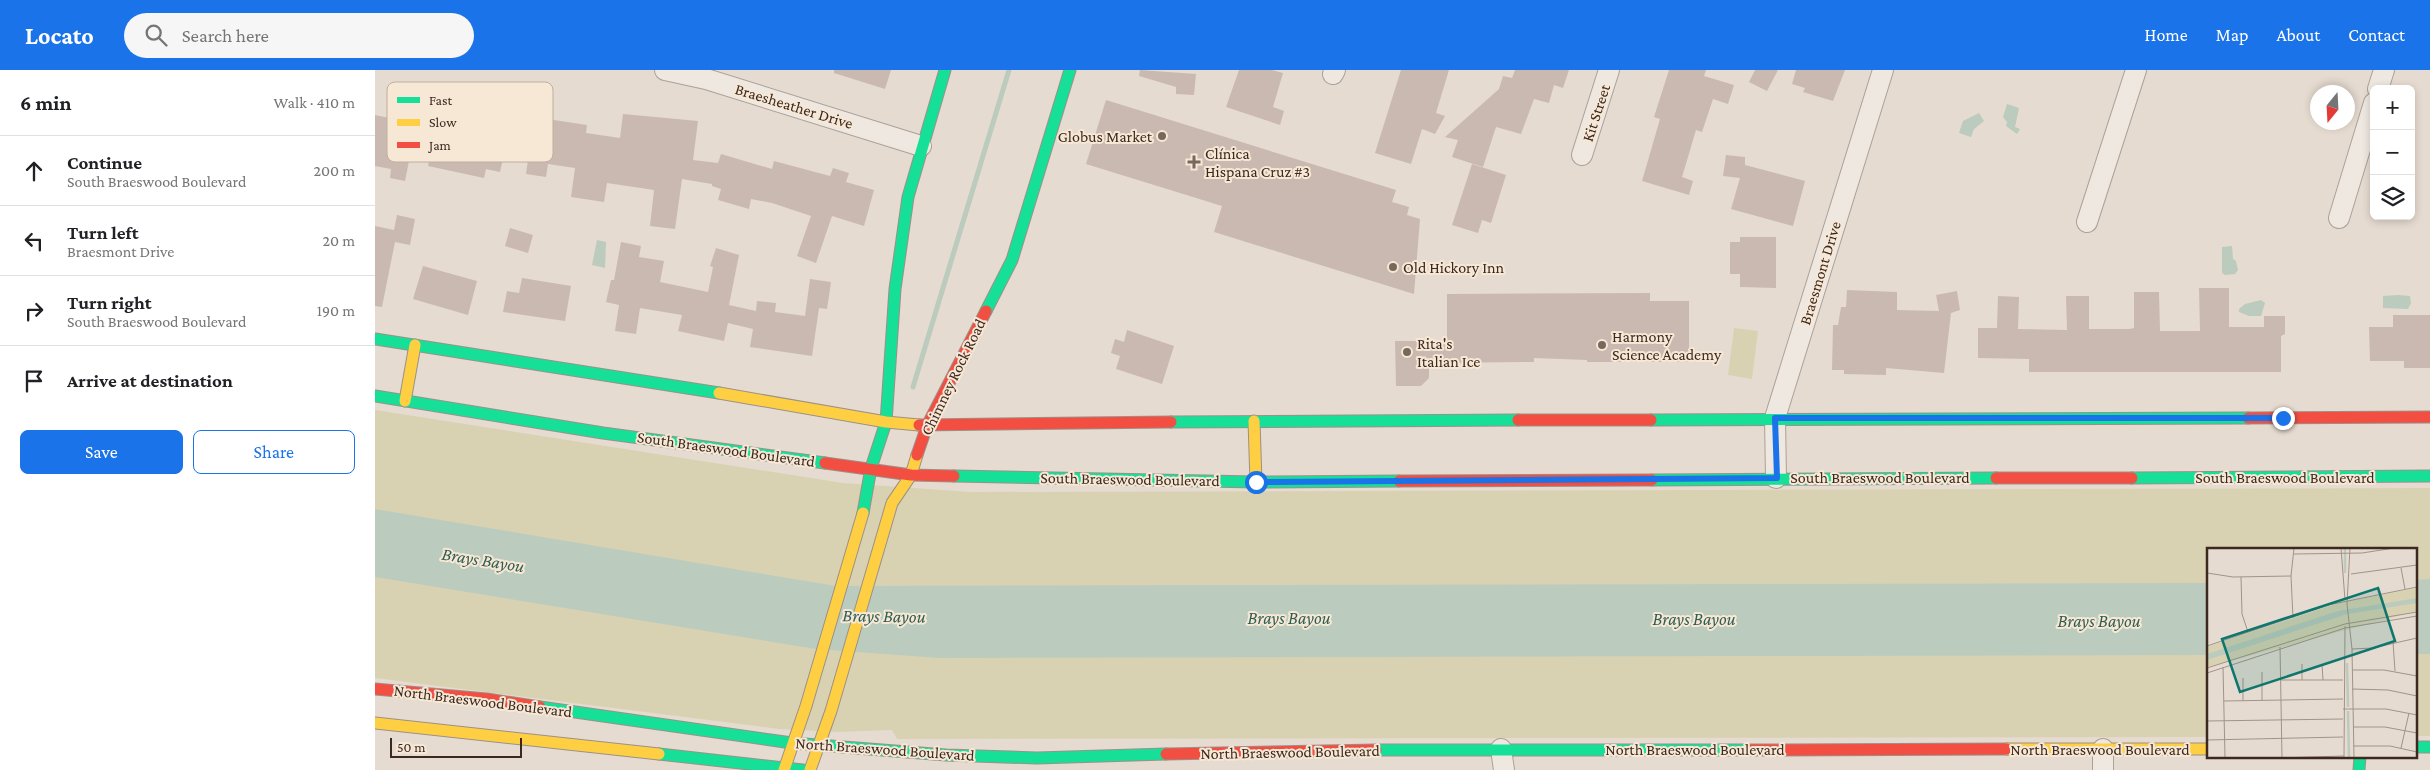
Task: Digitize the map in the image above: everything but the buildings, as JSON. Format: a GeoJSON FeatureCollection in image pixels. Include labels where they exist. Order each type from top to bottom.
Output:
{"type":"FeatureCollection","features":[{"type":"Feature","properties":{"kind":"main road"},"geometry":{"type":"LineString","coordinates":[[785,769],[792,743],[806,706],[867,499],[871,468],[886,422],[895,289],[908,197],[921,146],[945,70]]}},
{"type":"Feature","properties":{"kind":"main road","name":"Chimney Rock Road"},"geometry":{"type":"LineString","coordinates":[[810,770],[817,745],[831,711],[892,503],[911,474],[927,426],[1012,260],[1070,70]]}},
{"type":"Feature","properties":{"kind":"main road"},"geometry":{"type":"LineString","coordinates":[[375,339],[669,384],[886,422],[927,426],[1254,421],[2430,417]]}},
{"type":"Feature","properties":{"kind":"main road"},"geometry":{"type":"LineString","coordinates":[[405,401],[415,345]]}},
{"type":"Feature","properties":{"kind":"main road","name":"South Braeswood Boulevard"},"geometry":{"type":"LineString","coordinates":[[375,396],[603,433],[911,474],[1256,482],[2430,476]]}},
{"type":"Feature","properties":{"kind":"main road"},"geometry":{"type":"LineString","coordinates":[[1254,421],[1256,482]]}},
{"type":"Feature","properties":{"kind":"main road","name":"North Braeswood Boulevard"},"geometry":{"type":"LineString","coordinates":[[375,688],[399,696],[487,699],[792,743],[1037,758],[1330,750],[2207,749]]}},
{"type":"Feature","properties":{"kind":"main road","name":"North Braeswood Boulevard"},"geometry":{"type":"LineString","coordinates":[[375,723],[395,721],[803,770]]}},
{"type":"Feature","properties":{"kind":"main road"},"geometry":{"type":"LineString","coordinates":[[2417,747],[2430,747]]}},
{"type":"Feature","properties":{"kind":"main road"},"geometry":{"type":"LineString","coordinates":[[1704,749],[1704,763]]}},
{"type":"Feature","properties":{"kind":"main road"},"geometry":{"type":"LineString","coordinates":[[1902,749],[1902,763]]}},
{"type":"Feature","properties":{"kind":"street","name":"Braesheather Drive"},"geometry":{"type":"LineString","coordinates":[[665,70],[706,79],[921,146]]}},
{"type":"Feature","properties":{"kind":"street","name":"Kit Street"},"geometry":{"type":"LineString","coordinates":[[1583,155],[1609,70]]}},
{"type":"Feature","properties":{"kind":"street","name":"Braesmont Drive"},"geometry":{"type":"LineString","coordinates":[[1777,478],[1775,418],[1883,70]]}},
{"type":"Feature","properties":{"kind":"street"},"geometry":{"type":"LineString","coordinates":[[2087,222],[2135,70]]}},
{"type":"Feature","properties":{"kind":"street"},"geometry":{"type":"LineString","coordinates":[[2379,85],[2384,70]]}},
{"type":"Feature","properties":{"kind":"street"},"geometry":{"type":"LineString","coordinates":[[2339,218],[2370,116]]}},
{"type":"Feature","properties":{"kind":"street"},"geometry":{"type":"LineString","coordinates":[[1501,749],[1504,770]]}},
{"type":"Feature","properties":{"kind":"street"},"geometry":{"type":"LineString","coordinates":[[2103,749],[2103,770]]}},
{"type":"Feature","properties":{"kind":"shaded area"},"geometry":{"type":"Polygon","coordinates":[[[1734,328],[1758,331],[1752,379],[1728,375],[1734,328]]]}},
{"type":"Feature","properties":{"kind":"shaded area"},"geometry":{"type":"Polygon","coordinates":[[[375,410],[843,483],[971,492],[2430,488],[2430,736],[2417,736],[2417,548],[2207,548],[2207,737],[897,739],[892,730],[836,732],[779,729],[375,678],[375,410]]]}},
{"type":"Feature","properties":{"kind":"water"},"geometry":{"type":"Polygon","coordinates":[[[2007,104],[2019,108],[2015,127],[2020,129],[2017,134],[2006,126],[2007,122],[2003,117],[2007,104]]]}},
{"type":"Feature","properties":{"kind":"water"},"geometry":{"type":"Polygon","coordinates":[[[1979,113],[1984,121],[1974,129],[1971,137],[1959,133],[1963,121],[1979,113]]]}},
{"type":"Feature","properties":{"kind":"water"},"geometry":{"type":"Polygon","coordinates":[[[597,240],[606,242],[605,268],[592,265],[597,240]]]}},
{"type":"Feature","properties":{"kind":"water"},"geometry":{"type":"Polygon","coordinates":[[[2232,246],[2233,259],[2236,261],[2238,270],[2235,274],[2225,275],[2222,273],[2222,247],[2232,246]]]}},
{"type":"Feature","properties":{"kind":"water"},"geometry":{"type":"Polygon","coordinates":[[[2383,296],[2410,296],[2411,303],[2408,309],[2383,308],[2383,296]]]}},
{"type":"Feature","properties":{"kind":"water"},"geometry":{"type":"Polygon","coordinates":[[[2261,300],[2265,303],[2261,316],[2249,316],[2239,312],[2239,309],[2245,304],[2261,300]]]}},
{"type":"Feature","properties":{"kind":"water","name":"Brays Bayou"},"geometry":{"type":"Polygon","coordinates":[[[375,509],[836,586],[2207,583],[2207,655],[940,658],[816,649],[375,577],[375,509]]]}},
{"type":"Feature","properties":{"kind":"water"},"geometry":{"type":"Polygon","coordinates":[[[2430,579],[2430,654],[2417,654],[2417,580],[2430,579]]]}},
{"type":"Feature","properties":{"kind":"waterway"},"geometry":{"type":"LineString","coordinates":[[913,387],[1009,70]]}},
{"type":"Feature","properties":{"kind":"traffic: fast"},"geometry":{"type":"LineString","coordinates":[[863,513],[871,468],[886,422],[895,289],[908,197],[945,70]]}},
{"type":"Feature","properties":{"kind":"traffic: fast"},"geometry":{"type":"LineString","coordinates":[[986,311],[1012,260],[1070,70]]}},
{"type":"Feature","properties":{"kind":"traffic: fast"},"geometry":{"type":"LineString","coordinates":[[375,339],[719,393]]}},
{"type":"Feature","properties":{"kind":"traffic: fast"},"geometry":{"type":"LineString","coordinates":[[375,396],[603,433],[825,463]]}},
{"type":"Feature","properties":{"kind":"traffic: fast"},"geometry":{"type":"LineString","coordinates":[[1651,420],[2248,418]]}},
{"type":"Feature","properties":{"kind":"traffic: fast"},"geometry":{"type":"LineString","coordinates":[[1171,422],[1518,420]]}},
{"type":"Feature","properties":{"kind":"traffic: fast"},"geometry":{"type":"LineString","coordinates":[[954,476],[1256,482],[1399,481]]}},
{"type":"Feature","properties":{"kind":"traffic: fast"},"geometry":{"type":"LineString","coordinates":[[2132,478],[2430,476]]}},
{"type":"Feature","properties":{"kind":"traffic: fast"},"geometry":{"type":"LineString","coordinates":[[1652,480],[1996,478]]}},
{"type":"Feature","properties":{"kind":"traffic: fast"},"geometry":{"type":"LineString","coordinates":[[540,707],[792,743],[946,755],[1037,758],[1166,754]]}},
{"type":"Feature","properties":{"kind":"traffic: fast"},"geometry":{"type":"LineString","coordinates":[[2417,747],[2430,747]]}},
{"type":"Feature","properties":{"kind":"traffic: fast"},"geometry":{"type":"LineString","coordinates":[[1376,750],[1749,750]]}},
{"type":"Feature","properties":{"kind":"traffic: fast"},"geometry":{"type":"LineString","coordinates":[[659,754],[803,770]]}},
{"type":"Feature","properties":{"kind":"traffic: fast"},"geometry":{"type":"LineString","coordinates":[[2359,770],[2360,758]]}},
{"type":"Feature","properties":{"kind":"traffic: slow"},"geometry":{"type":"LineString","coordinates":[[405,401],[415,345]]}},
{"type":"Feature","properties":{"kind":"traffic: slow"},"geometry":{"type":"LineString","coordinates":[[719,393],[886,422],[919,425]]}},
{"type":"Feature","properties":{"kind":"traffic: slow"},"geometry":{"type":"LineString","coordinates":[[1254,421],[1256,482]]}},
{"type":"Feature","properties":{"kind":"traffic: slow"},"geometry":{"type":"LineString","coordinates":[[810,770],[831,711],[892,503],[911,475],[917,455]]}},
{"type":"Feature","properties":{"kind":"traffic: slow"},"geometry":{"type":"LineString","coordinates":[[784,770],[806,706],[863,513]]}},
{"type":"Feature","properties":{"kind":"traffic: slow"},"geometry":{"type":"LineString","coordinates":[[375,723],[659,754]]}},
{"type":"Feature","properties":{"kind":"traffic: slow"},"geometry":{"type":"LineString","coordinates":[[2007,749],[2207,749]]}},
{"type":"Feature","properties":{"kind":"traffic: jam"},"geometry":{"type":"LineString","coordinates":[[917,455],[927,426],[986,311]]}},
{"type":"Feature","properties":{"kind":"traffic: jam"},"geometry":{"type":"LineString","coordinates":[[2248,418],[2430,417]]}},
{"type":"Feature","properties":{"kind":"traffic: jam"},"geometry":{"type":"LineString","coordinates":[[1518,420],[1651,420]]}},
{"type":"Feature","properties":{"kind":"traffic: jam"},"geometry":{"type":"LineString","coordinates":[[919,425],[1171,422]]}},
{"type":"Feature","properties":{"kind":"traffic: jam"},"geometry":{"type":"LineString","coordinates":[[825,463],[911,475],[954,476]]}},
{"type":"Feature","properties":{"kind":"traffic: jam"},"geometry":{"type":"LineString","coordinates":[[1996,478],[2132,478]]}},
{"type":"Feature","properties":{"kind":"traffic: jam"},"geometry":{"type":"LineString","coordinates":[[1399,481],[1652,480]]}},
{"type":"Feature","properties":{"kind":"traffic: jam"},"geometry":{"type":"LineString","coordinates":[[375,689],[487,699],[540,707]]}},
{"type":"Feature","properties":{"kind":"traffic: jam"},"geometry":{"type":"LineString","coordinates":[[1749,750],[2007,749]]}},
{"type":"Feature","properties":{"kind":"traffic: jam"},"geometry":{"type":"LineString","coordinates":[[1166,754],[1376,750]]}},
{"type":"Feature","properties":{"kind":"place","name":"Globus Market"},"geometry":{"type":"Point","coordinates":[1162,136]}},
{"type":"Feature","properties":{"kind":"place","name":"Clínica Hispana Cruz #3"},"geometry":{"type":"Point","coordinates":[1194,162]}},
{"type":"Feature","properties":{"kind":"place","name":"Old Hickory Inn"},"geometry":{"type":"Point","coordinates":[1393,267]}},
{"type":"Feature","properties":{"kind":"place","name":"Harmony Science Academy"},"geometry":{"type":"Point","coordinates":[1602,345]}},
{"type":"Feature","properties":{"kind":"place","name":"Rita's Italian Ice"},"geometry":{"type":"Point","coordinates":[1407,352]}},
{"type":"Feature","properties":{"kind":"route"},"geometry":{"type":"LineString","coordinates":[[1256,482],[1777,478],[1775,418],[2283,418]]}}]}
